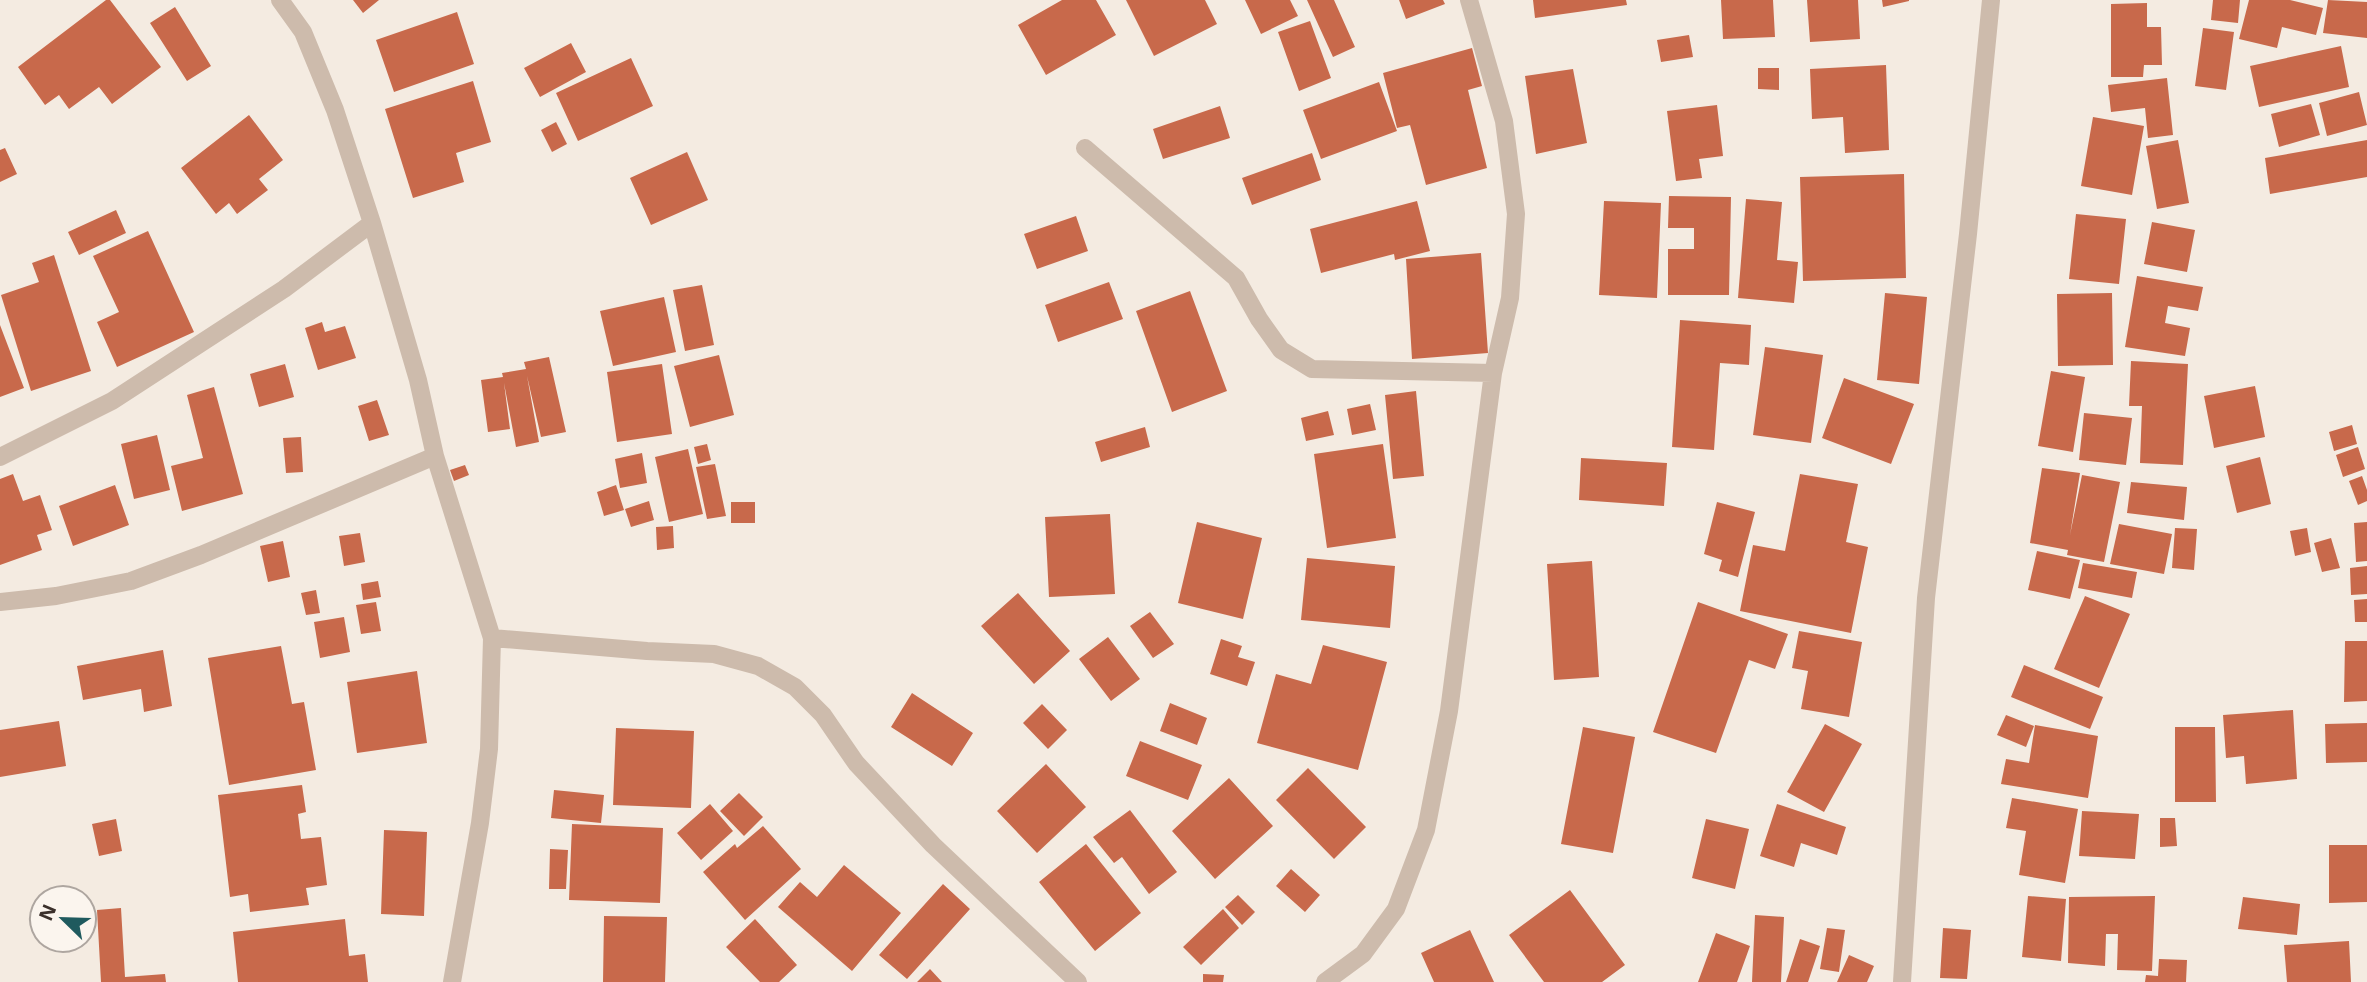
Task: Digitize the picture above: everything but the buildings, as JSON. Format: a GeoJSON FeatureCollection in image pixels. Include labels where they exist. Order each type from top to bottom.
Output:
{"type":"FeatureCollection","features":[{"type":"Feature","properties":{"kind":"street"},"geometry":{"type":"LineString","coordinates":[[280,0],[303,32],[330,97],[372,223],[418,380],[435,456],[492,638],[489,749],[480,823],[452,982]]}},
{"type":"Feature","properties":{"kind":"street"},"geometry":{"type":"LineString","coordinates":[[1325,982],[1363,954],[1396,909],[1426,830],[1449,711],[1493,373],[1510,298],[1516,214],[1504,121],[1469,0]]}},
{"type":"Feature","properties":{"kind":"street"},"geometry":{"type":"LineString","coordinates":[[1902,982],[1926,598],[1968,234],[1991,0]]}},
{"type":"Feature","properties":{"kind":"street"},"geometry":{"type":"LineString","coordinates":[[1085,148],[1236,278],[1259,319],[1281,350],[1312,369],[1493,373]]}},
{"type":"Feature","properties":{"kind":"street"},"geometry":{"type":"LineString","coordinates":[[0,457],[112,401],[284,289],[372,223]]}},
{"type":"Feature","properties":{"kind":"street"},"geometry":{"type":"LineString","coordinates":[[0,602],[56,596],[131,581],[201,555],[435,456]]}},
{"type":"Feature","properties":{"kind":"street"},"geometry":{"type":"LineString","coordinates":[[492,638],[714,654],[758,666],[795,687],[823,715],[856,763],[933,845],[1077,982]]}}]}
